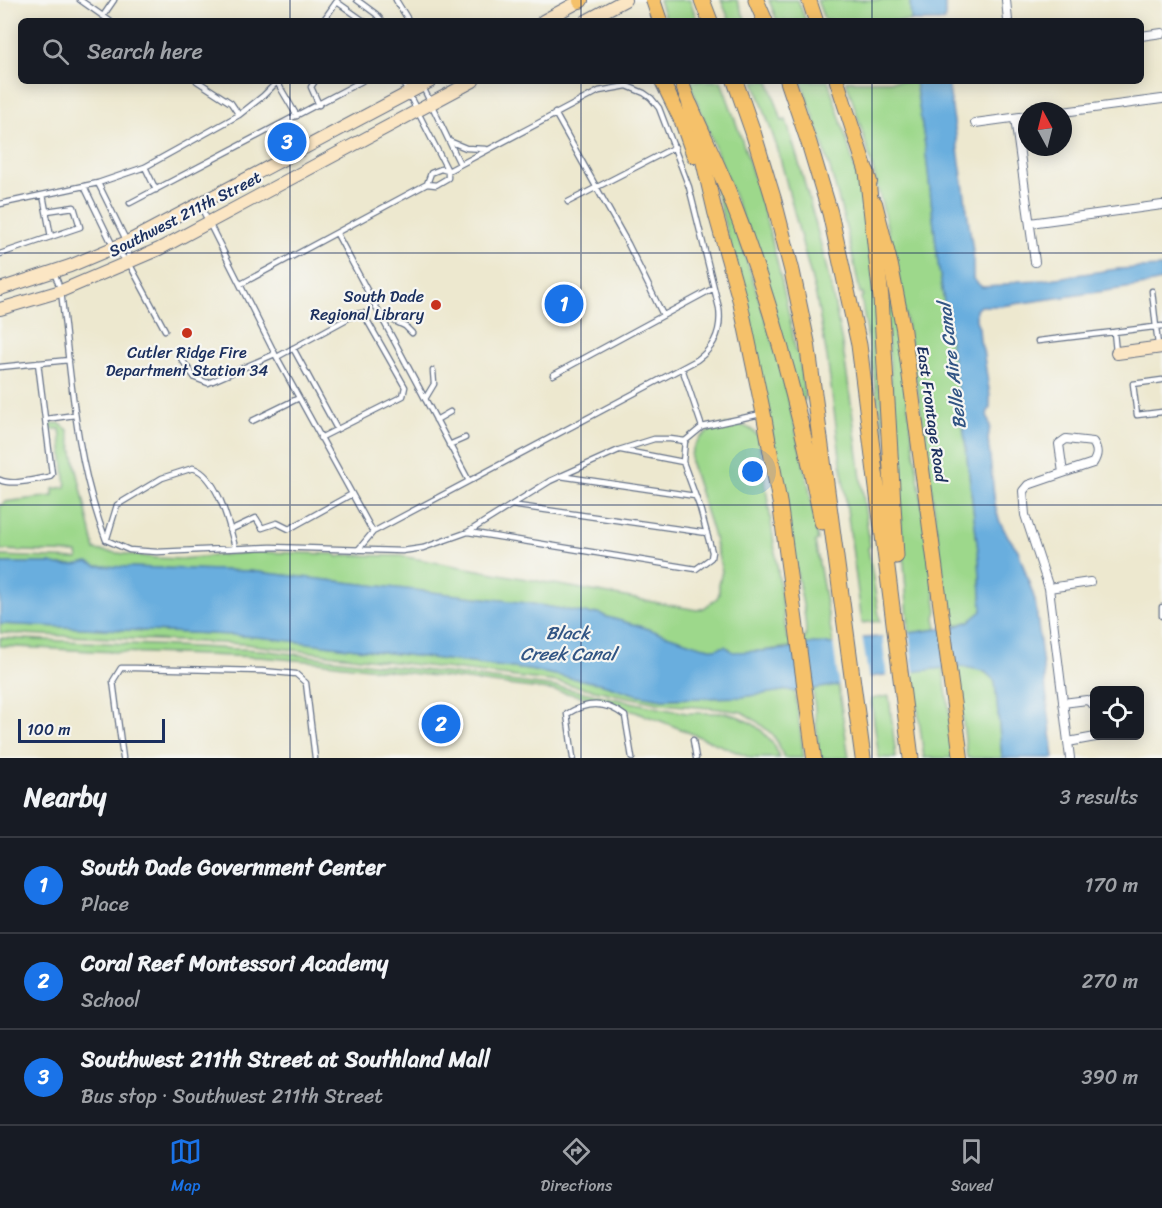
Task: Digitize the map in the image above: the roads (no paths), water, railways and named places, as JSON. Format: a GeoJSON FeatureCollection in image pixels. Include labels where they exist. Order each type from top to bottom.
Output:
{"type":"FeatureCollection","features":[{"type":"Feature","properties":{"kind":"highway"},"geometry":{"type":"LineString","coordinates":[[702,0],[709,18]]}},
{"type":"Feature","properties":{"kind":"highway"},"geometry":{"type":"LineString","coordinates":[[756,0],[764,18]]}},
{"type":"Feature","properties":{"kind":"highway"},"geometry":{"type":"LineString","coordinates":[[736,84],[774,201],[807,342],[863,758]]}},
{"type":"Feature","properties":{"kind":"highway"},"geometry":{"type":"LineString","coordinates":[[789,84],[830,213],[860,345],[911,758]]}},
{"type":"Feature","properties":{"kind":"highway"},"geometry":{"type":"LineString","coordinates":[[690,105],[729,193],[768,303],[806,441],[824,533],[840,595]]}},
{"type":"Feature","properties":{"kind":"highway"},"geometry":{"type":"LineString","coordinates":[[867,172],[880,298],[894,523],[896,566],[890,585]]}},
{"type":"Feature","properties":{"kind":"main road"},"geometry":{"type":"LineString","coordinates":[[548,18],[581,0]]}},
{"type":"Feature","properties":{"kind":"main road"},"geometry":{"type":"LineString","coordinates":[[592,18],[625,0]]}},
{"type":"Feature","properties":{"kind":"main road"},"geometry":{"type":"LineString","coordinates":[[653,0],[659,18]]}},
{"type":"Feature","properties":{"kind":"main road"},"geometry":{"type":"LineString","coordinates":[[809,0],[815,18]]}},
{"type":"Feature","properties":{"kind":"main road","name":"Southwest 211th Street"},"geometry":{"type":"LineString","coordinates":[[0,289],[54,272],[127,242],[408,94],[423,84]]}},
{"type":"Feature","properties":{"kind":"main road","name":"Southwest 211th Street"},"geometry":{"type":"LineString","coordinates":[[0,309],[61,291],[129,263],[468,84]]}},
{"type":"Feature","properties":{"kind":"main road"},"geometry":{"type":"LineString","coordinates":[[663,84],[682,122],[715,212]]}},
{"type":"Feature","properties":{"kind":"main road"},"geometry":{"type":"LineString","coordinates":[[682,84],[690,105],[715,212],[740,301],[764,413],[780,505],[814,758]]}},
{"type":"Feature","properties":{"kind":"main road","name":"East Frontage Road"},"geometry":{"type":"LineString","coordinates":[[838,84],[867,172],[891,266],[903,328],[962,758]]}},
{"type":"Feature","properties":{"kind":"main road"},"geometry":{"type":"LineString","coordinates":[[1117,353],[1160,347]]}},
{"type":"Feature","properties":{"kind":"street"},"geometry":{"type":"LineString","coordinates":[[1006,0],[1008,18]]}},
{"type":"Feature","properties":{"kind":"street"},"geometry":{"type":"LineString","coordinates":[[1144,36],[1162,33]]}},
{"type":"Feature","properties":{"kind":"street"},"geometry":{"type":"LineString","coordinates":[[1072,111],[1162,99]]}},
{"type":"Feature","properties":{"kind":"street"},"geometry":{"type":"LineString","coordinates":[[1015,118],[1035,262]]}},
{"type":"Feature","properties":{"kind":"street"},"geometry":{"type":"LineString","coordinates":[[975,123],[1018,118]]}},
{"type":"Feature","properties":{"kind":"street"},"geometry":{"type":"LineString","coordinates":[[1030,223],[1162,205]]}},
{"type":"Feature","properties":{"kind":"street"},"geometry":{"type":"LineString","coordinates":[[1063,473],[1059,444],[1066,439],[1094,442],[1098,456],[1094,463],[1028,485],[1023,491],[1025,515],[1049,588],[1070,758]]}},
{"type":"Feature","properties":{"kind":"street"},"geometry":{"type":"LineString","coordinates":[[1049,588],[1090,582]]}},
{"type":"Feature","properties":{"kind":"street"},"geometry":{"type":"LineString","coordinates":[[1063,703],[1087,700],[1090,702]]}},
{"type":"Feature","properties":{"kind":"street"},"geometry":{"type":"LineString","coordinates":[[1068,742],[1090,737]]}},
{"type":"Feature","properties":{"kind":"lane"},"geometry":{"type":"LineString","coordinates":[[80,0],[106,18]]}},
{"type":"Feature","properties":{"kind":"lane"},"geometry":{"type":"LineString","coordinates":[[103,16],[114,0]]}},
{"type":"Feature","properties":{"kind":"lane"},"geometry":{"type":"LineString","coordinates":[[357,0],[379,18]]}},
{"type":"Feature","properties":{"kind":"lane"},"geometry":{"type":"LineString","coordinates":[[396,0],[407,18]]}},
{"type":"Feature","properties":{"kind":"lane"},"geometry":{"type":"LineString","coordinates":[[325,18],[337,1],[360,18]]}},
{"type":"Feature","properties":{"kind":"lane"},"geometry":{"type":"LineString","coordinates":[[202,84],[231,103],[239,115]]}},
{"type":"Feature","properties":{"kind":"lane"},"geometry":{"type":"LineString","coordinates":[[0,204],[98,183],[145,167],[239,115],[275,84]]}},
{"type":"Feature","properties":{"kind":"lane"},"geometry":{"type":"LineString","coordinates":[[278,84],[297,116]]}},
{"type":"Feature","properties":{"kind":"lane"},"geometry":{"type":"LineString","coordinates":[[313,84],[311,87],[319,105]]}},
{"type":"Feature","properties":{"kind":"lane"},"geometry":{"type":"LineString","coordinates":[[130,203],[357,84]]}},
{"type":"Feature","properties":{"kind":"lane"},"geometry":{"type":"LineString","coordinates":[[241,284],[427,184],[436,184],[448,178],[448,171],[403,84]]}},
{"type":"Feature","properties":{"kind":"lane"},"geometry":{"type":"LineString","coordinates":[[424,84],[431,104],[460,164]]}},
{"type":"Feature","properties":{"kind":"lane"},"geometry":{"type":"LineString","coordinates":[[358,550],[373,532],[703,356],[716,339],[720,316],[689,187],[675,147],[655,102],[644,93],[627,86],[599,91],[448,171],[441,169],[431,173],[427,184]]}},
{"type":"Feature","properties":{"kind":"lane"},"geometry":{"type":"LineString","coordinates":[[555,113],[663,315]]}},
{"type":"Feature","properties":{"kind":"lane"},"geometry":{"type":"LineString","coordinates":[[449,141],[466,148],[489,149]]}},
{"type":"Feature","properties":{"kind":"lane"},"geometry":{"type":"LineString","coordinates":[[568,202],[675,147]]}},
{"type":"Feature","properties":{"kind":"lane"},"geometry":{"type":"LineString","coordinates":[[145,167],[156,190]]}},
{"type":"Feature","properties":{"kind":"lane"},"geometry":{"type":"LineString","coordinates":[[98,183],[127,242],[129,263]]}},
{"type":"Feature","properties":{"kind":"lane"},"geometry":{"type":"LineString","coordinates":[[84,186],[114,248],[129,263],[165,330]]}},
{"type":"Feature","properties":{"kind":"lane"},"geometry":{"type":"LineString","coordinates":[[43,195],[51,237]]}},
{"type":"Feature","properties":{"kind":"lane"},"geometry":{"type":"LineString","coordinates":[[200,205],[276,355],[373,532]]}},
{"type":"Feature","properties":{"kind":"lane"},"geometry":{"type":"LineString","coordinates":[[0,254],[80,227],[74,207],[47,211]]}},
{"type":"Feature","properties":{"kind":"lane"},"geometry":{"type":"LineString","coordinates":[[337,234],[469,482]]}},
{"type":"Feature","properties":{"kind":"lane"},"geometry":{"type":"LineString","coordinates":[[54,272],[61,291],[75,415],[94,508],[106,540],[129,550],[189,552],[235,547],[402,551],[423,548],[468,532],[560,476],[619,450],[654,439],[685,441]]}},
{"type":"Feature","properties":{"kind":"lane"},"geometry":{"type":"LineString","coordinates":[[552,375],[714,288]]}},
{"type":"Feature","properties":{"kind":"lane"},"geometry":{"type":"LineString","coordinates":[[1152,291],[1159,326],[1160,347]]}},
{"type":"Feature","properties":{"kind":"lane"},"geometry":{"type":"LineString","coordinates":[[180,357],[195,378],[208,383],[293,348],[363,313],[405,387],[403,396],[320,438]]}},
{"type":"Feature","properties":{"kind":"lane"},"geometry":{"type":"LineString","coordinates":[[380,314],[405,326],[412,333]]}},
{"type":"Feature","properties":{"kind":"lane"},"geometry":{"type":"LineString","coordinates":[[1038,341],[1159,326]]}},
{"type":"Feature","properties":{"kind":"lane"},"geometry":{"type":"LineString","coordinates":[[1113,332],[1117,353]]}},
{"type":"Feature","properties":{"kind":"lane"},"geometry":{"type":"LineString","coordinates":[[293,348],[337,429]]}},
{"type":"Feature","properties":{"kind":"lane"},"geometry":{"type":"LineString","coordinates":[[0,367],[69,360]]}},
{"type":"Feature","properties":{"kind":"lane"},"geometry":{"type":"LineString","coordinates":[[0,480],[17,482],[51,476],[38,363]]}},
{"type":"Feature","properties":{"kind":"lane"},"geometry":{"type":"LineString","coordinates":[[682,368],[702,427]]}},
{"type":"Feature","properties":{"kind":"lane"},"geometry":{"type":"LineString","coordinates":[[425,399],[434,384],[433,371]]}},
{"type":"Feature","properties":{"kind":"lane"},"geometry":{"type":"LineString","coordinates":[[1162,380],[1133,384],[1137,415],[1162,412]]}},
{"type":"Feature","properties":{"kind":"lane"},"geometry":{"type":"LineString","coordinates":[[252,421],[299,398]]}},
{"type":"Feature","properties":{"kind":"lane"},"geometry":{"type":"LineString","coordinates":[[436,420],[450,412]]}},
{"type":"Feature","properties":{"kind":"lane"},"geometry":{"type":"LineString","coordinates":[[468,532],[696,569],[711,558],[712,552],[683,462],[685,441],[702,427],[764,413]]}},
{"type":"Feature","properties":{"kind":"lane"},"geometry":{"type":"LineString","coordinates":[[46,419],[75,415]]}},
{"type":"Feature","properties":{"kind":"lane"},"geometry":{"type":"LineString","coordinates":[[449,445],[465,438]]}},
{"type":"Feature","properties":{"kind":"lane"},"geometry":{"type":"LineString","coordinates":[[619,450],[683,462]]}},
{"type":"Feature","properties":{"kind":"lane"},"geometry":{"type":"LineString","coordinates":[[106,540],[117,505],[162,478],[193,468],[205,474],[213,484],[235,547]]}},
{"type":"Feature","properties":{"kind":"lane"},"geometry":{"type":"LineString","coordinates":[[560,476],[695,496]]}},
{"type":"Feature","properties":{"kind":"lane"},"geometry":{"type":"LineString","coordinates":[[230,530],[256,518],[262,528],[277,523],[289,529],[352,494]]}},
{"type":"Feature","properties":{"kind":"lane"},"geometry":{"type":"LineString","coordinates":[[511,505],[707,533]]}},
{"type":"Feature","properties":{"kind":"lane"},"geometry":{"type":"LineString","coordinates":[[1162,607],[1162,616]]}},
{"type":"Feature","properties":{"kind":"lane"},"geometry":{"type":"LineString","coordinates":[[123,758],[113,681],[121,668],[262,671],[296,674],[306,683],[315,758]]}},
{"type":"Feature","properties":{"kind":"lane"},"geometry":{"type":"LineString","coordinates":[[573,758],[567,714],[588,705],[603,705],[625,716],[632,758]]}},
{"type":"Feature","properties":{"kind":"lane"},"geometry":{"type":"LineString","coordinates":[[693,740],[696,758]]}},
{"type":"Feature","properties":{"kind":"water"},"geometry":{"type":"Polygon","coordinates":[[[910,0],[945,0],[945,18],[911,18],[910,0]]]}},
{"type":"Feature","properties":{"kind":"water","name":"Black Creek Canal"},"geometry":{"type":"Polygon","coordinates":[[[915,84],[948,84],[973,251],[973,279],[982,287],[1117,269],[1162,267],[1162,281],[1001,306],[980,306],[976,310],[990,396],[990,407],[987,414],[990,426],[988,439],[995,505],[999,520],[1018,550],[1035,600],[1054,758],[1002,758],[995,681],[984,671],[960,666],[876,676],[795,692],[789,690],[742,697],[663,699],[635,694],[603,684],[529,670],[267,638],[0,624],[0,563],[51,563],[65,566],[88,562],[97,566],[249,571],[527,603],[590,614],[599,613],[700,646],[715,649],[725,646],[733,652],[787,649],[813,643],[832,644],[954,627],[970,621],[982,611],[979,559],[965,440],[938,263],[925,145],[915,84]]]}},
{"type":"Feature","properties":{"kind":"place","name":"Southwest 211th Street at Southland Mall"},"geometry":{"type":"Point","coordinates":[287,142]}},
{"type":"Feature","properties":{"kind":"place","name":"South Dade Government Center"},"geometry":{"type":"Point","coordinates":[564,304]}},
{"type":"Feature","properties":{"kind":"place","name":"South Dade Regional Library"},"geometry":{"type":"Point","coordinates":[436,305]}},
{"type":"Feature","properties":{"kind":"place","name":"Cutler Ridge Fire Department Station 34"},"geometry":{"type":"Point","coordinates":[187,333]}},
{"type":"Feature","properties":{"kind":"place","name":"Coral Reef Montessori Academy"},"geometry":{"type":"Point","coordinates":[441,724]}},
{"type":"Feature","properties":{"kind":"water label","name":"Belle Aire Canal"},"geometry":{"type":"Point","coordinates":[952,366]}}]}
